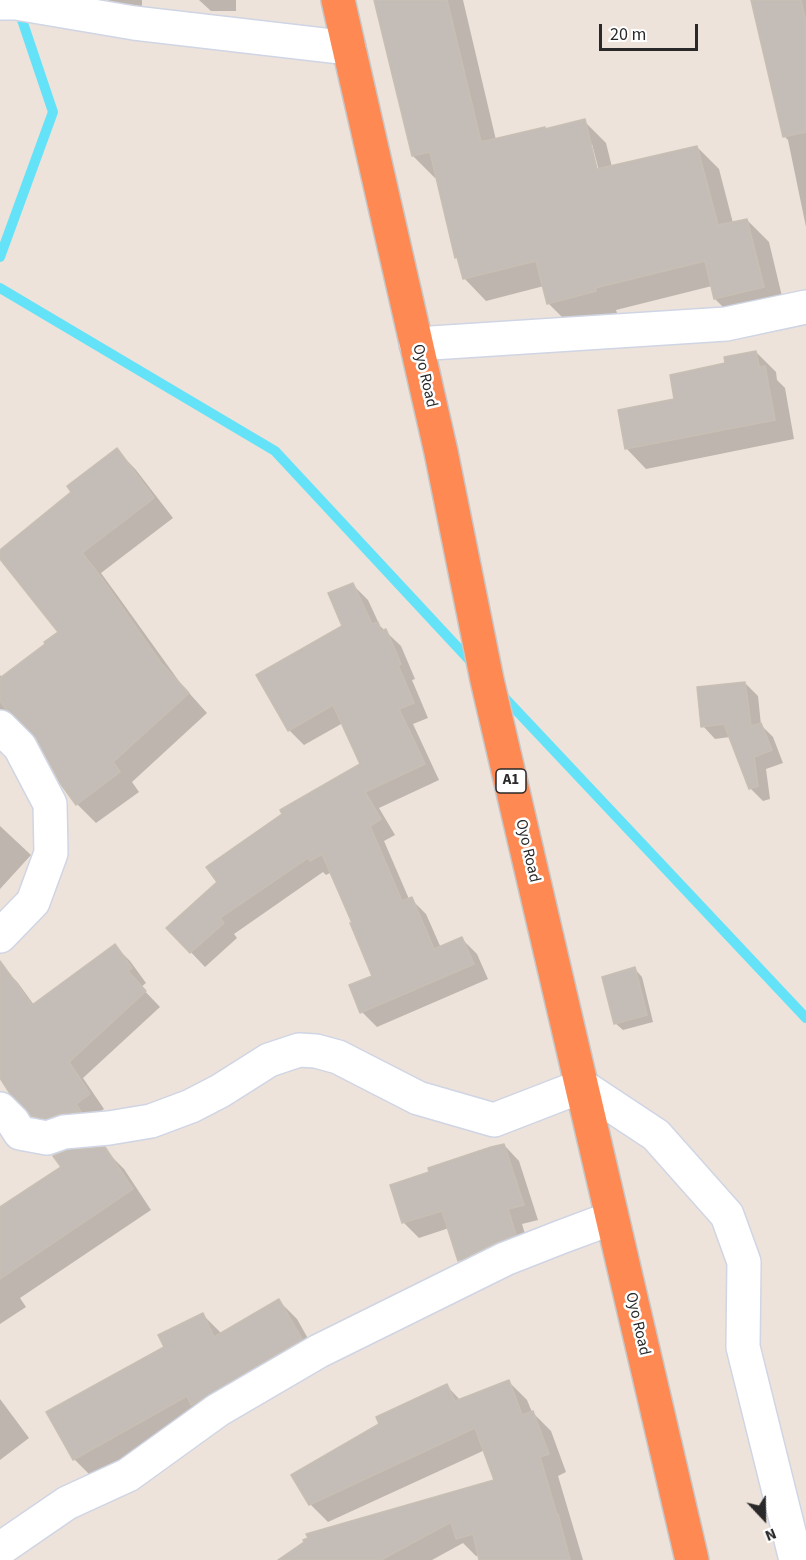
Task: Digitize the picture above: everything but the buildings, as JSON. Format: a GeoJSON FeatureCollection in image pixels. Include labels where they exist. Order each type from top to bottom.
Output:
{"type":"FeatureCollection","features":[{"type":"Feature","properties":{"kind":"highway","name":"Oyo Road"},"geometry":{"type":"LineString","coordinates":[[338,0],[441,452],[487,680],[692,1560]]}},
{"type":"Feature","properties":{"kind":"street"},"geometry":{"type":"LineString","coordinates":[[0,3],[16,3],[134,23],[349,48]]}},
{"type":"Feature","properties":{"kind":"street"},"geometry":{"type":"LineString","coordinates":[[416,344],[726,324],[806,307]]}},
{"type":"Feature","properties":{"kind":"street"},"geometry":{"type":"LineString","coordinates":[[0,727],[20,747],[50,804],[51,843],[51,853],[33,902],[0,936]]}},
{"type":"Feature","properties":{"kind":"street"},"geometry":{"type":"LineString","coordinates":[[0,1109],[20,1133],[47,1138],[64,1132],[151,1121],[192,1106],[269,1059],[299,1050],[316,1051],[338,1057],[418,1098],[494,1120],[582,1086],[656,1135],[727,1215],[744,1262],[743,1347],[796,1560]]}},
{"type":"Feature","properties":{"kind":"street"},"geometry":{"type":"LineString","coordinates":[[0,1550],[68,1503],[128,1475],[218,1410],[319,1351],[505,1260],[612,1218]]}},
{"type":"Feature","properties":{"kind":"waterway"},"geometry":{"type":"LineString","coordinates":[[0,257],[53,112],[18,8]]}},
{"type":"Feature","properties":{"kind":"waterway"},"geometry":{"type":"LineString","coordinates":[[0,288],[275,451],[475,666]]}},
{"type":"Feature","properties":{"kind":"waterway"},"geometry":{"type":"LineString","coordinates":[[500,693],[806,1018]]}}]}
